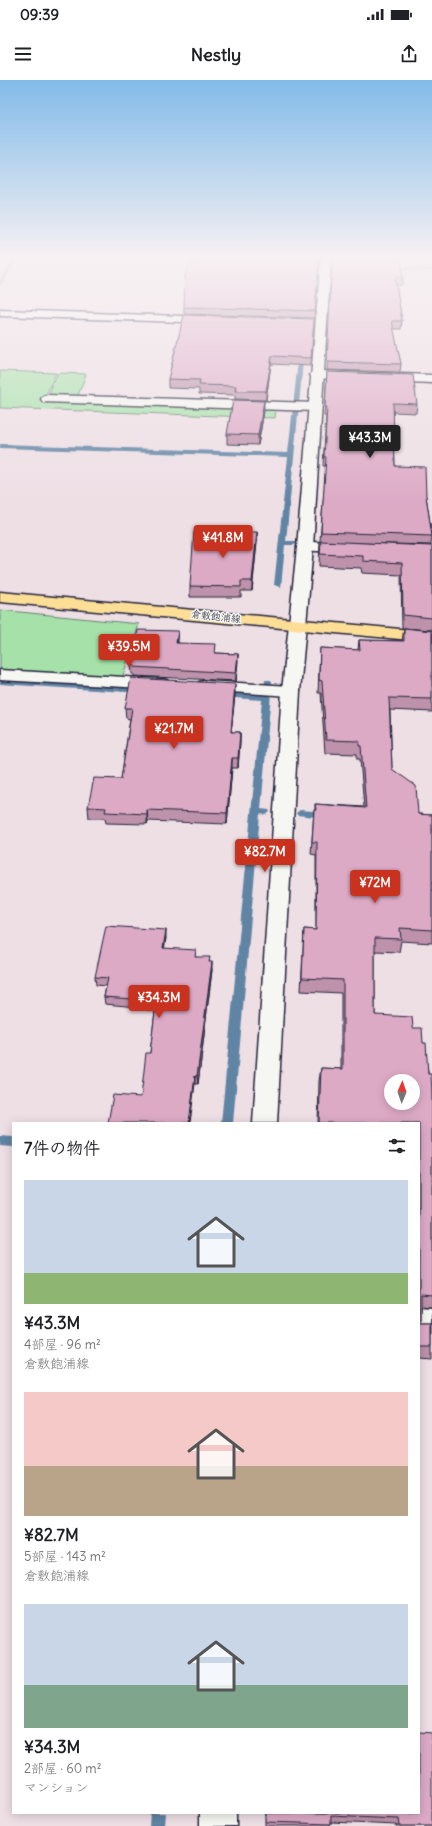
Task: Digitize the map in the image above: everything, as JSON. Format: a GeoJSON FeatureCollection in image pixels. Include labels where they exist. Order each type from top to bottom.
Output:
{"type":"FeatureCollection","features":[{"type":"Feature","properties":{"kind":"main road","name":"倉敷飽浦線"},"geometry":{"type":"LineString","coordinates":[[0,597],[137,608],[432,637]]}},
{"type":"Feature","properties":{"kind":"street"},"geometry":{"type":"LineString","coordinates":[[265,1122],[287,777],[284,691],[297,624],[305,546],[315,407],[316,339]]}},
{"type":"Feature","properties":{"kind":"street"},"geometry":{"type":"LineString","coordinates":[[316,375],[432,379]]}},
{"type":"Feature","properties":{"kind":"street"},"geometry":{"type":"LineString","coordinates":[[47,400],[315,407]]}},
{"type":"Feature","properties":{"kind":"street"},"geometry":{"type":"LineString","coordinates":[[305,546],[368,549]]}},
{"type":"Feature","properties":{"kind":"street"},"geometry":{"type":"LineString","coordinates":[[0,675],[284,691]]}},
{"type":"Feature","properties":{"kind":"street"},"geometry":{"type":"LineString","coordinates":[[420,1320],[432,1321]]}},
{"type":"Feature","properties":{"kind":"street"},"geometry":{"type":"LineString","coordinates":[[218,1814],[218,1826]]}},
{"type":"Feature","properties":{"kind":"green space"},"geometry":{"type":"Polygon","coordinates":[[[0,371],[56,373],[43,401],[276,409],[275,418],[0,408],[0,371]]]}},
{"type":"Feature","properties":{"kind":"green space"},"geometry":{"type":"Polygon","coordinates":[[[58,373],[86,374],[77,398],[47,397],[58,373]]]}},
{"type":"Feature","properties":{"kind":"green space"},"geometry":{"type":"Polygon","coordinates":[[[0,610],[139,624],[122,679],[0,672],[0,610]]]}},
{"type":"Feature","properties":{"kind":"building"},"geometry":{"type":"Polygon","coordinates":[[[178,339],[312,339],[311,358],[272,356],[266,391],[235,391],[236,386],[199,385],[200,380],[168,379],[178,339]]]}},
{"type":"Feature","properties":{"kind":"building"},"geometry":{"type":"Polygon","coordinates":[[[328,339],[396,339],[401,364],[327,362],[328,339]]]}},
{"type":"Feature","properties":{"kind":"building"},"geometry":{"type":"Polygon","coordinates":[[[327,372],[413,375],[417,404],[393,403],[395,466],[425,467],[426,496],[432,536],[321,532],[326,457],[324,457],[327,407],[325,407],[327,372]]]}},
{"type":"Feature","properties":{"kind":"building"},"geometry":{"type":"Polygon","coordinates":[[[233,400],[264,401],[258,435],[227,434],[233,400]]]}},
{"type":"Feature","properties":{"kind":"building"},"geometry":{"type":"Polygon","coordinates":[[[194,532],[257,532],[252,581],[241,581],[241,587],[190,586],[194,532]]]}},
{"type":"Feature","properties":{"kind":"building"},"geometry":{"type":"Polygon","coordinates":[[[321,541],[432,546],[432,618],[403,615],[402,563],[363,561],[363,556],[320,554],[321,541]]]}},
{"type":"Feature","properties":{"kind":"building"},"geometry":{"type":"Polygon","coordinates":[[[404,628],[432,631],[432,699],[389,698],[392,769],[416,786],[418,814],[432,815],[432,930],[400,928],[401,939],[375,938],[375,1015],[412,1017],[413,1028],[422,1028],[423,1043],[426,1043],[428,1074],[431,1074],[432,1094],[432,1295],[421,1294],[421,1323],[432,1323],[432,1347],[420,1347],[420,1122],[319,1122],[321,1068],[343,1069],[343,980],[302,978],[304,929],[316,930],[317,842],[312,842],[314,810],[316,810],[315,804],[366,808],[361,746],[359,746],[359,741],[326,740],[322,681],[319,680],[320,648],[360,650],[359,640],[404,641],[404,628]]]}},
{"type":"Feature","properties":{"kind":"building"},"geometry":{"type":"Polygon","coordinates":[[[138,630],[178,631],[176,643],[216,644],[215,653],[238,654],[236,673],[134,667],[134,665],[131,665],[138,630]]]}},
{"type":"Feature","properties":{"kind":"building"},"geometry":{"type":"Polygon","coordinates":[[[131,678],[235,684],[231,732],[240,732],[238,758],[232,758],[227,813],[147,810],[147,814],[105,812],[106,808],[88,807],[94,778],[121,779],[132,708],[125,708],[131,678]]]}},
{"type":"Feature","properties":{"kind":"building"},"geometry":{"type":"Polygon","coordinates":[[[106,926],[166,930],[163,948],[196,950],[195,957],[210,957],[209,962],[212,962],[197,1076],[195,1076],[189,1122],[108,1122],[113,1095],[141,1097],[146,1053],[150,1053],[156,1003],[147,1002],[147,1000],[104,997],[108,978],[95,977],[106,926]]]}},
{"type":"Feature","properties":{"kind":"building"},"geometry":{"type":"Polygon","coordinates":[[[420,1732],[432,1733],[432,1826],[400,1826],[399,1819],[331,1816],[331,1824],[266,1822],[266,1814],[420,1814],[420,1732]]]}},
{"type":"Feature","properties":{"kind":"waterway"},"geometry":{"type":"LineString","coordinates":[[282,543],[301,352]]}},
{"type":"Feature","properties":{"kind":"waterway"},"geometry":{"type":"LineString","coordinates":[[0,446],[290,455]]}},
{"type":"Feature","properties":{"kind":"waterway"},"geometry":{"type":"LineString","coordinates":[[278,585],[282,543]]}},
{"type":"Feature","properties":{"kind":"waterway"},"geometry":{"type":"LineString","coordinates":[[282,543],[294,543]]}},
{"type":"Feature","properties":{"kind":"waterway"},"geometry":{"type":"LineString","coordinates":[[0,682],[142,691]]}},
{"type":"Feature","properties":{"kind":"waterway"},"geometry":{"type":"LineString","coordinates":[[256,811],[268,682]]}},
{"type":"Feature","properties":{"kind":"waterway"},"geometry":{"type":"LineString","coordinates":[[222,695],[266,698]]}},
{"type":"Feature","properties":{"kind":"waterway"},"geometry":{"type":"LineString","coordinates":[[227,1122],[256,811]]}},
{"type":"Feature","properties":{"kind":"waterway"},"geometry":{"type":"LineString","coordinates":[[256,811],[266,812]]}},
{"type":"Feature","properties":{"kind":"waterway"},"geometry":{"type":"LineString","coordinates":[[300,813],[326,815]]}},
{"type":"Feature","properties":{"kind":"waterway"},"geometry":{"type":"LineString","coordinates":[[0,1141],[12,1142]]}},
{"type":"Feature","properties":{"kind":"waterway"},"geometry":{"type":"LineString","coordinates":[[157,1826],[158,1814]]}}]}
